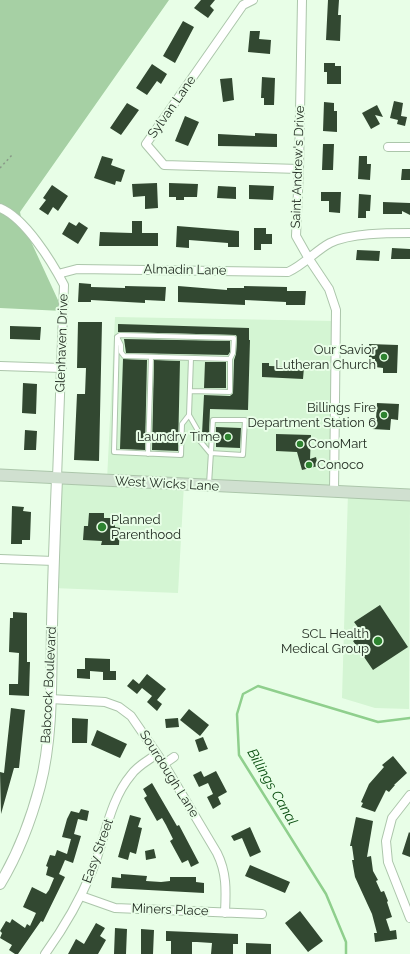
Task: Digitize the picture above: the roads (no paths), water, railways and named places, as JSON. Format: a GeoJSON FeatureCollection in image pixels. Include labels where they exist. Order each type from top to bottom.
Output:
{"type":"FeatureCollection","features":[{"type":"Feature","properties":{"kind":"main road","name":"West Wicks Lane"},"geometry":{"type":"LineString","coordinates":[[0,475],[410,495]]}},
{"type":"Feature","properties":{"kind":"street","name":"Sylvan Lane"},"geometry":{"type":"LineString","coordinates":[[253,0],[243,5],[146,144],[164,165],[299,169]]}},
{"type":"Feature","properties":{"kind":"street","name":"Saint Andrew's Drive"},"geometry":{"type":"LineString","coordinates":[[302,0],[299,169],[296,236],[309,260],[329,289],[336,310],[334,492]]}},
{"type":"Feature","properties":{"kind":"street"},"geometry":{"type":"LineString","coordinates":[[388,146],[410,147]]}},
{"type":"Feature","properties":{"kind":"street","name":"Glenhaven Drive"},"geometry":{"type":"LineString","coordinates":[[0,208],[22,222],[64,285],[57,478]]}},
{"type":"Feature","properties":{"kind":"street","name":"Almadin Lane"},"geometry":{"type":"LineString","coordinates":[[58,274],[77,268],[288,272],[309,260],[330,243],[354,236],[410,233]]}},
{"type":"Feature","properties":{"kind":"street"},"geometry":{"type":"LineString","coordinates":[[0,366],[62,368]]}},
{"type":"Feature","properties":{"kind":"street","name":"Babcock Boulevard"},"geometry":{"type":"LineString","coordinates":[[0,883],[17,852],[40,785],[46,753],[50,699],[57,478]]}},
{"type":"Feature","properties":{"kind":"street"},"geometry":{"type":"LineString","coordinates":[[0,559],[54,561]]}},
{"type":"Feature","properties":{"kind":"street","name":"Sourdough Lane"},"geometry":{"type":"LineString","coordinates":[[50,699],[105,702],[119,707],[132,716],[164,764],[224,866],[227,884],[225,912]]}},
{"type":"Feature","properties":{"kind":"street","name":"Easy Street"},"geometry":{"type":"LineString","coordinates":[[45,954],[80,896],[92,870],[116,802],[124,784],[132,773],[157,754]]}},
{"type":"Feature","properties":{"kind":"street"},"geometry":{"type":"LineString","coordinates":[[164,764],[174,758]]}},
{"type":"Feature","properties":{"kind":"street"},"geometry":{"type":"LineString","coordinates":[[410,795],[392,818],[386,841],[388,862],[410,918]]}},
{"type":"Feature","properties":{"kind":"street","name":"Miners Place"},"geometry":{"type":"LineString","coordinates":[[80,896],[99,904],[115,908],[262,914]]}},
{"type":"Feature","properties":{"kind":"lane"},"geometry":{"type":"LineString","coordinates":[[116,337],[120,335],[234,338],[233,353],[230,359],[230,392],[190,391]]}},
{"type":"Feature","properties":{"kind":"lane"},"geometry":{"type":"LineString","coordinates":[[116,337],[121,345],[121,352],[124,356],[230,359]]}},
{"type":"Feature","properties":{"kind":"lane"},"geometry":{"type":"LineString","coordinates":[[116,337],[114,452],[181,455],[182,424],[189,415]]}},
{"type":"Feature","properties":{"kind":"lane"},"geometry":{"type":"LineString","coordinates":[[148,454],[151,357]]}},
{"type":"Feature","properties":{"kind":"lane"},"geometry":{"type":"LineString","coordinates":[[191,358],[189,415],[197,429],[200,441],[210,453],[243,455],[245,420],[213,420],[210,453],[209,486]]}},
{"type":"Feature","properties":{"kind":"waterway","name":"Billings Canal"},"geometry":{"type":"LineString","coordinates":[[346,954],[346,942],[326,894],[239,755],[237,714],[243,694],[258,686],[378,722],[410,718]]}},
{"type":"Feature","properties":{"kind":"place","name":"Our Savior Lutheran Church"},"geometry":{"type":"Point","coordinates":[384,357]}},
{"type":"Feature","properties":{"kind":"place","name":"Billings Fire Department Station 6"},"geometry":{"type":"Point","coordinates":[384,415]}},
{"type":"Feature","properties":{"kind":"place","name":"Laundry Time"},"geometry":{"type":"Point","coordinates":[228,437]}},
{"type":"Feature","properties":{"kind":"place","name":"ConoMart"},"geometry":{"type":"Point","coordinates":[300,444]}},
{"type":"Feature","properties":{"kind":"place","name":"Conoco"},"geometry":{"type":"Point","coordinates":[309,465]}},
{"type":"Feature","properties":{"kind":"place","name":"Planned Parenthood"},"geometry":{"type":"Point","coordinates":[102,527]}},
{"type":"Feature","properties":{"kind":"place","name":"SCL Health Medical Group"},"geometry":{"type":"Point","coordinates":[378,641]}}]}
